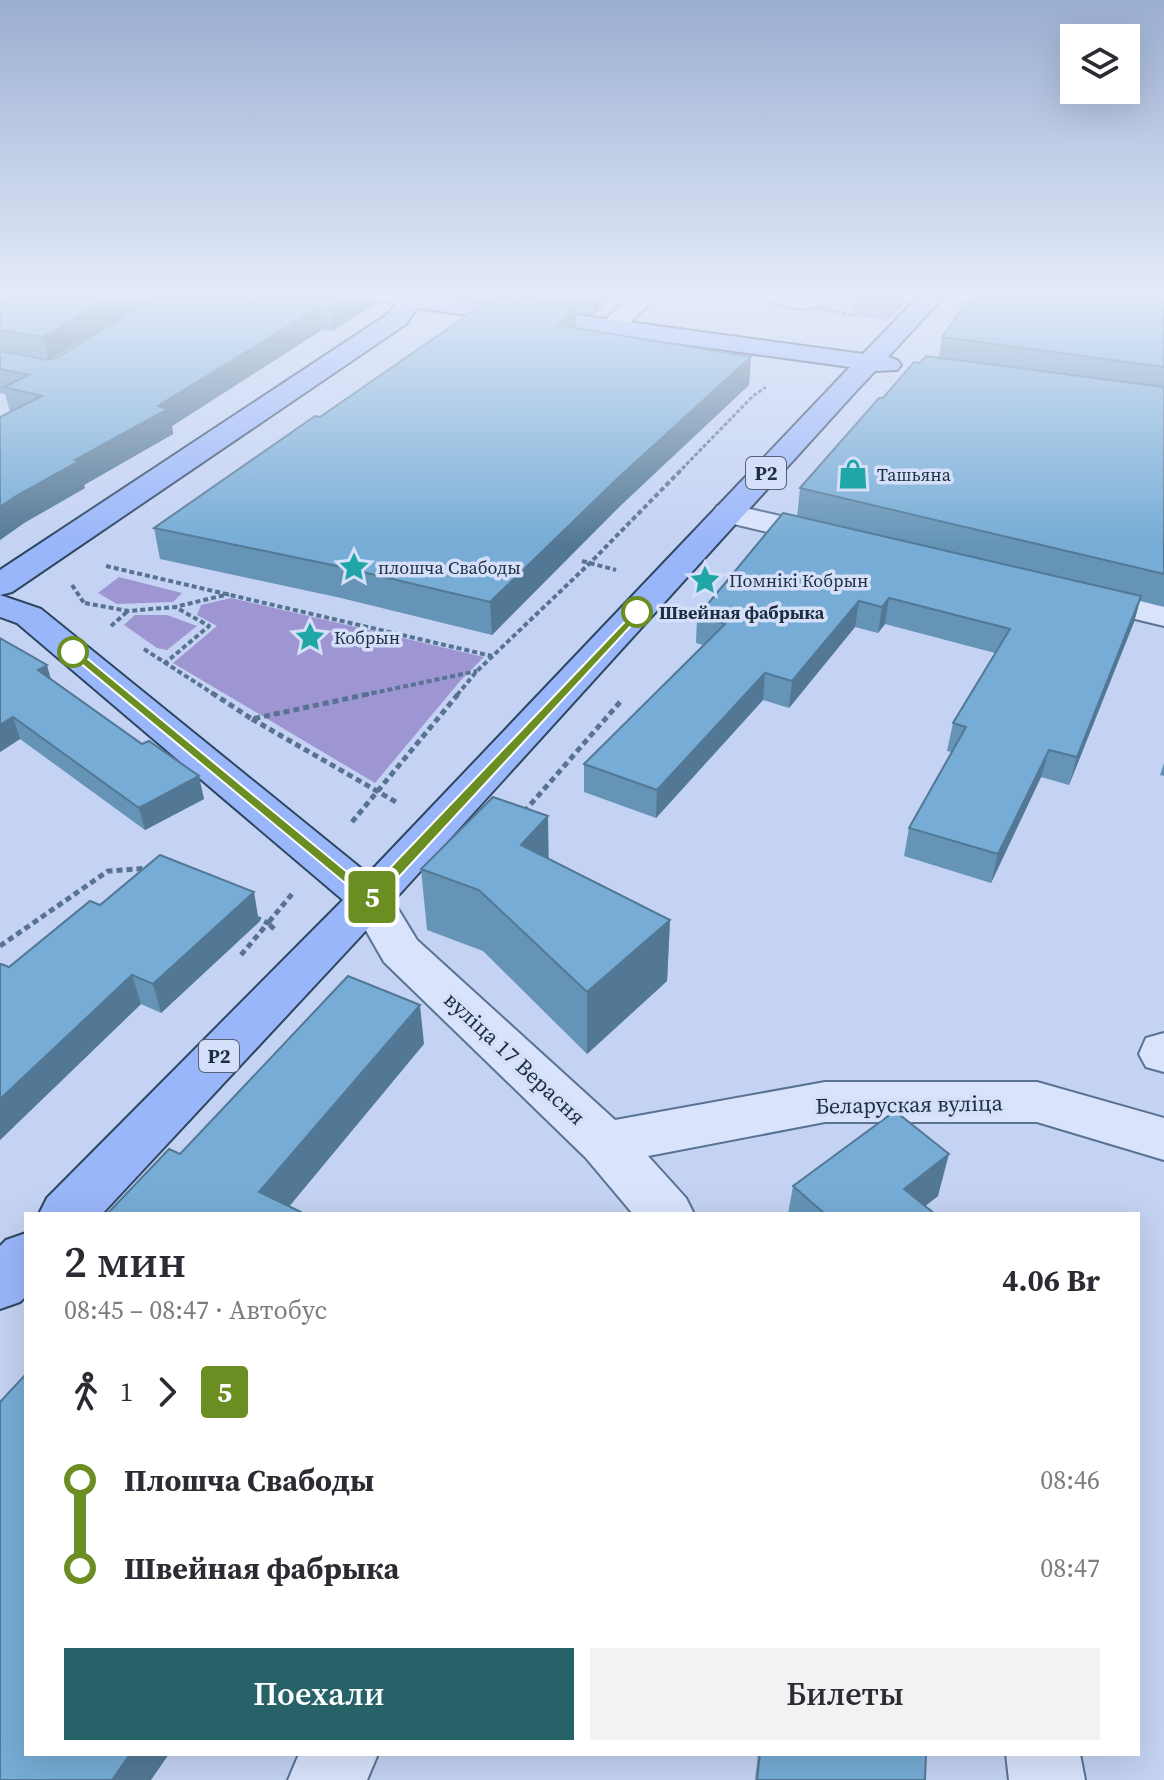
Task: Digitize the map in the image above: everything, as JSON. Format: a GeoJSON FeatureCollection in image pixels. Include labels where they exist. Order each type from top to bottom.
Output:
{"type":"FeatureCollection","features":[{"type":"Feature","properties":{"kind":"main road"},"geometry":{"type":"LineString","coordinates":[[0,585],[310,378]]}},
{"type":"Feature","properties":{"kind":"main road","name":"Р2"},"geometry":{"type":"LineString","coordinates":[[69,1212],[370,899],[854,378]]}},
{"type":"Feature","properties":{"kind":"main road"},"geometry":{"type":"LineString","coordinates":[[0,605],[29,616],[370,899]]}},
{"type":"Feature","properties":{"kind":"main road"},"geometry":{"type":"LineString","coordinates":[[0,1284],[24,1259]]}},
{"type":"Feature","properties":{"kind":"street"},"geometry":{"type":"LineString","coordinates":[[728,513],[862,545]]}},
{"type":"Feature","properties":{"kind":"street"},"geometry":{"type":"LineString","coordinates":[[1058,591],[1164,616]]}},
{"type":"Feature","properties":{"kind":"street","name":"вуліца 17 Верасня"},"geometry":{"type":"LineString","coordinates":[[370,899],[400,951],[605,1143],[664,1212]]}},
{"type":"Feature","properties":{"kind":"street","name":"Беларуская вуліца"},"geometry":{"type":"LineString","coordinates":[[605,1143],[825,1102],[1037,1102],[1164,1139]]}},
{"type":"Feature","properties":{"kind":"street"},"geometry":{"type":"LineString","coordinates":[[326,1780],[340,1756]]}},
{"type":"Feature","properties":{"kind":"street"},"geometry":{"type":"LineString","coordinates":[[1043,1756],[1047,1780]]}},
{"type":"Feature","properties":{"kind":"path"},"geometry":{"type":"LineString","coordinates":[[237,959],[477,671],[590,563],[753,396],[770,384]]}},
{"type":"Feature","properties":{"kind":"path"},"geometry":{"type":"LineString","coordinates":[[115,556],[102,565],[492,656]]}},
{"type":"Feature","properties":{"kind":"path"},"geometry":{"type":"LineString","coordinates":[[84,603],[128,611],[175,607],[232,593]]}},
{"type":"Feature","properties":{"kind":"path"},"geometry":{"type":"LineString","coordinates":[[164,664],[209,626],[175,607]]}},
{"type":"Feature","properties":{"kind":"path"},"geometry":{"type":"LineString","coordinates":[[121,634],[110,626],[128,611]]}},
{"type":"Feature","properties":{"kind":"path"},"geometry":{"type":"LineString","coordinates":[[132,641],[252,719],[377,791]]}},
{"type":"Feature","properties":{"kind":"path"},"geometry":{"type":"LineString","coordinates":[[252,719],[477,671]]}},
{"type":"Feature","properties":{"kind":"path"},"geometry":{"type":"LineString","coordinates":[[0,946],[108,871],[147,866],[160,872]]}},
{"type":"Feature","properties":{"kind":"path"},"geometry":{"type":"LineString","coordinates":[[241,911],[268,923]]}},
{"type":"Feature","properties":{"kind":"shaded area"},"geometry":{"type":"Polygon","coordinates":[[[119,577],[182,593],[173,602],[117,604],[98,593],[119,577]]]}},
{"type":"Feature","properties":{"kind":"shaded area"},"geometry":{"type":"Polygon","coordinates":[[[231,598],[484,657],[375,783],[173,663],[217,626],[197,615],[201,605],[231,598]]]}},
{"type":"Feature","properties":{"kind":"shaded area"},"geometry":{"type":"Polygon","coordinates":[[[135,615],[167,615],[197,626],[167,650],[157,648],[124,625],[135,615]]]}},
{"type":"Feature","properties":{"kind":"building"},"geometry":{"type":"Polygon","coordinates":[[[23,378],[203,378],[158,406],[168,409],[75,460],[79,461],[0,507],[0,417],[42,396],[4,387],[23,378]]]}},
{"type":"Feature","properties":{"kind":"building"},"geometry":{"type":"Polygon","coordinates":[[[376,378],[728,378],[619,477],[490,602],[154,528],[315,416],[320,417],[376,378]]]}},
{"type":"Feature","properties":{"kind":"building"},"geometry":{"type":"Polygon","coordinates":[[[900,378],[1095,378],[1164,387],[1164,574],[800,488],[879,398],[883,398],[900,378]]]}},
{"type":"Feature","properties":{"kind":"building"},"geometry":{"type":"Polygon","coordinates":[[[783,513],[1141,596],[1077,757],[1049,750],[998,854],[909,828],[966,727],[953,723],[1010,629],[889,598],[882,607],[859,601],[792,681],[765,673],[657,790],[584,764],[725,624],[697,617],[783,513]]]}},
{"type":"Feature","properties":{"kind":"building"},"geometry":{"type":"Polygon","coordinates":[[[0,638],[47,665],[38,670],[142,744],[149,741],[199,776],[139,808],[13,717],[0,725],[0,638]]]}},
{"type":"Feature","properties":{"kind":"building"},"geometry":{"type":"Polygon","coordinates":[[[493,797],[548,816],[521,845],[670,920],[587,992],[479,890],[421,869],[493,797]]]}},
{"type":"Feature","properties":{"kind":"building"},"geometry":{"type":"Polygon","coordinates":[[[160,855],[254,892],[153,984],[132,975],[0,1099],[0,965],[9,967],[90,901],[100,905],[160,855]]]}},
{"type":"Feature","properties":{"kind":"building"},"geometry":{"type":"Polygon","coordinates":[[[348,976],[420,1005],[259,1192],[301,1212],[109,1212],[169,1149],[180,1154],[348,976]]]}},
{"type":"Feature","properties":{"kind":"building"},"geometry":{"type":"Polygon","coordinates":[[[895,1111],[949,1154],[904,1189],[933,1212],[823,1212],[793,1186],[895,1111]]]}},
{"type":"Feature","properties":{"kind":"building"},"geometry":{"type":"Polygon","coordinates":[[[24,1376],[24,1756],[129,1756],[112,1780],[0,1780],[0,1402],[24,1376]]]}},
{"type":"Feature","properties":{"kind":"building"},"geometry":{"type":"Polygon","coordinates":[[[760,1756],[926,1756],[925,1780],[757,1780],[760,1756]]]}},
{"type":"Feature","properties":{"kind":"bus line","name":"5"},"geometry":{"type":"LineString","coordinates":[[73,652],[370,899],[637,612]]}},
{"type":"Feature","properties":{"kind":"place","name":"Ташьяна"},"geometry":{"type":"Point","coordinates":[853,474]}},
{"type":"Feature","properties":{"kind":"place","name":"плошча Свабоды"},"geometry":{"type":"Point","coordinates":[354,567]}},
{"type":"Feature","properties":{"kind":"place","name":"Помнікі Кобрын"},"geometry":{"type":"Point","coordinates":[705,580]}},
{"type":"Feature","properties":{"kind":"place","name":"Швейная фабрыка"},"geometry":{"type":"Point","coordinates":[637,612]}},
{"type":"Feature","properties":{"kind":"place","name":"Кобрын"},"geometry":{"type":"Point","coordinates":[310,637]}}]}
